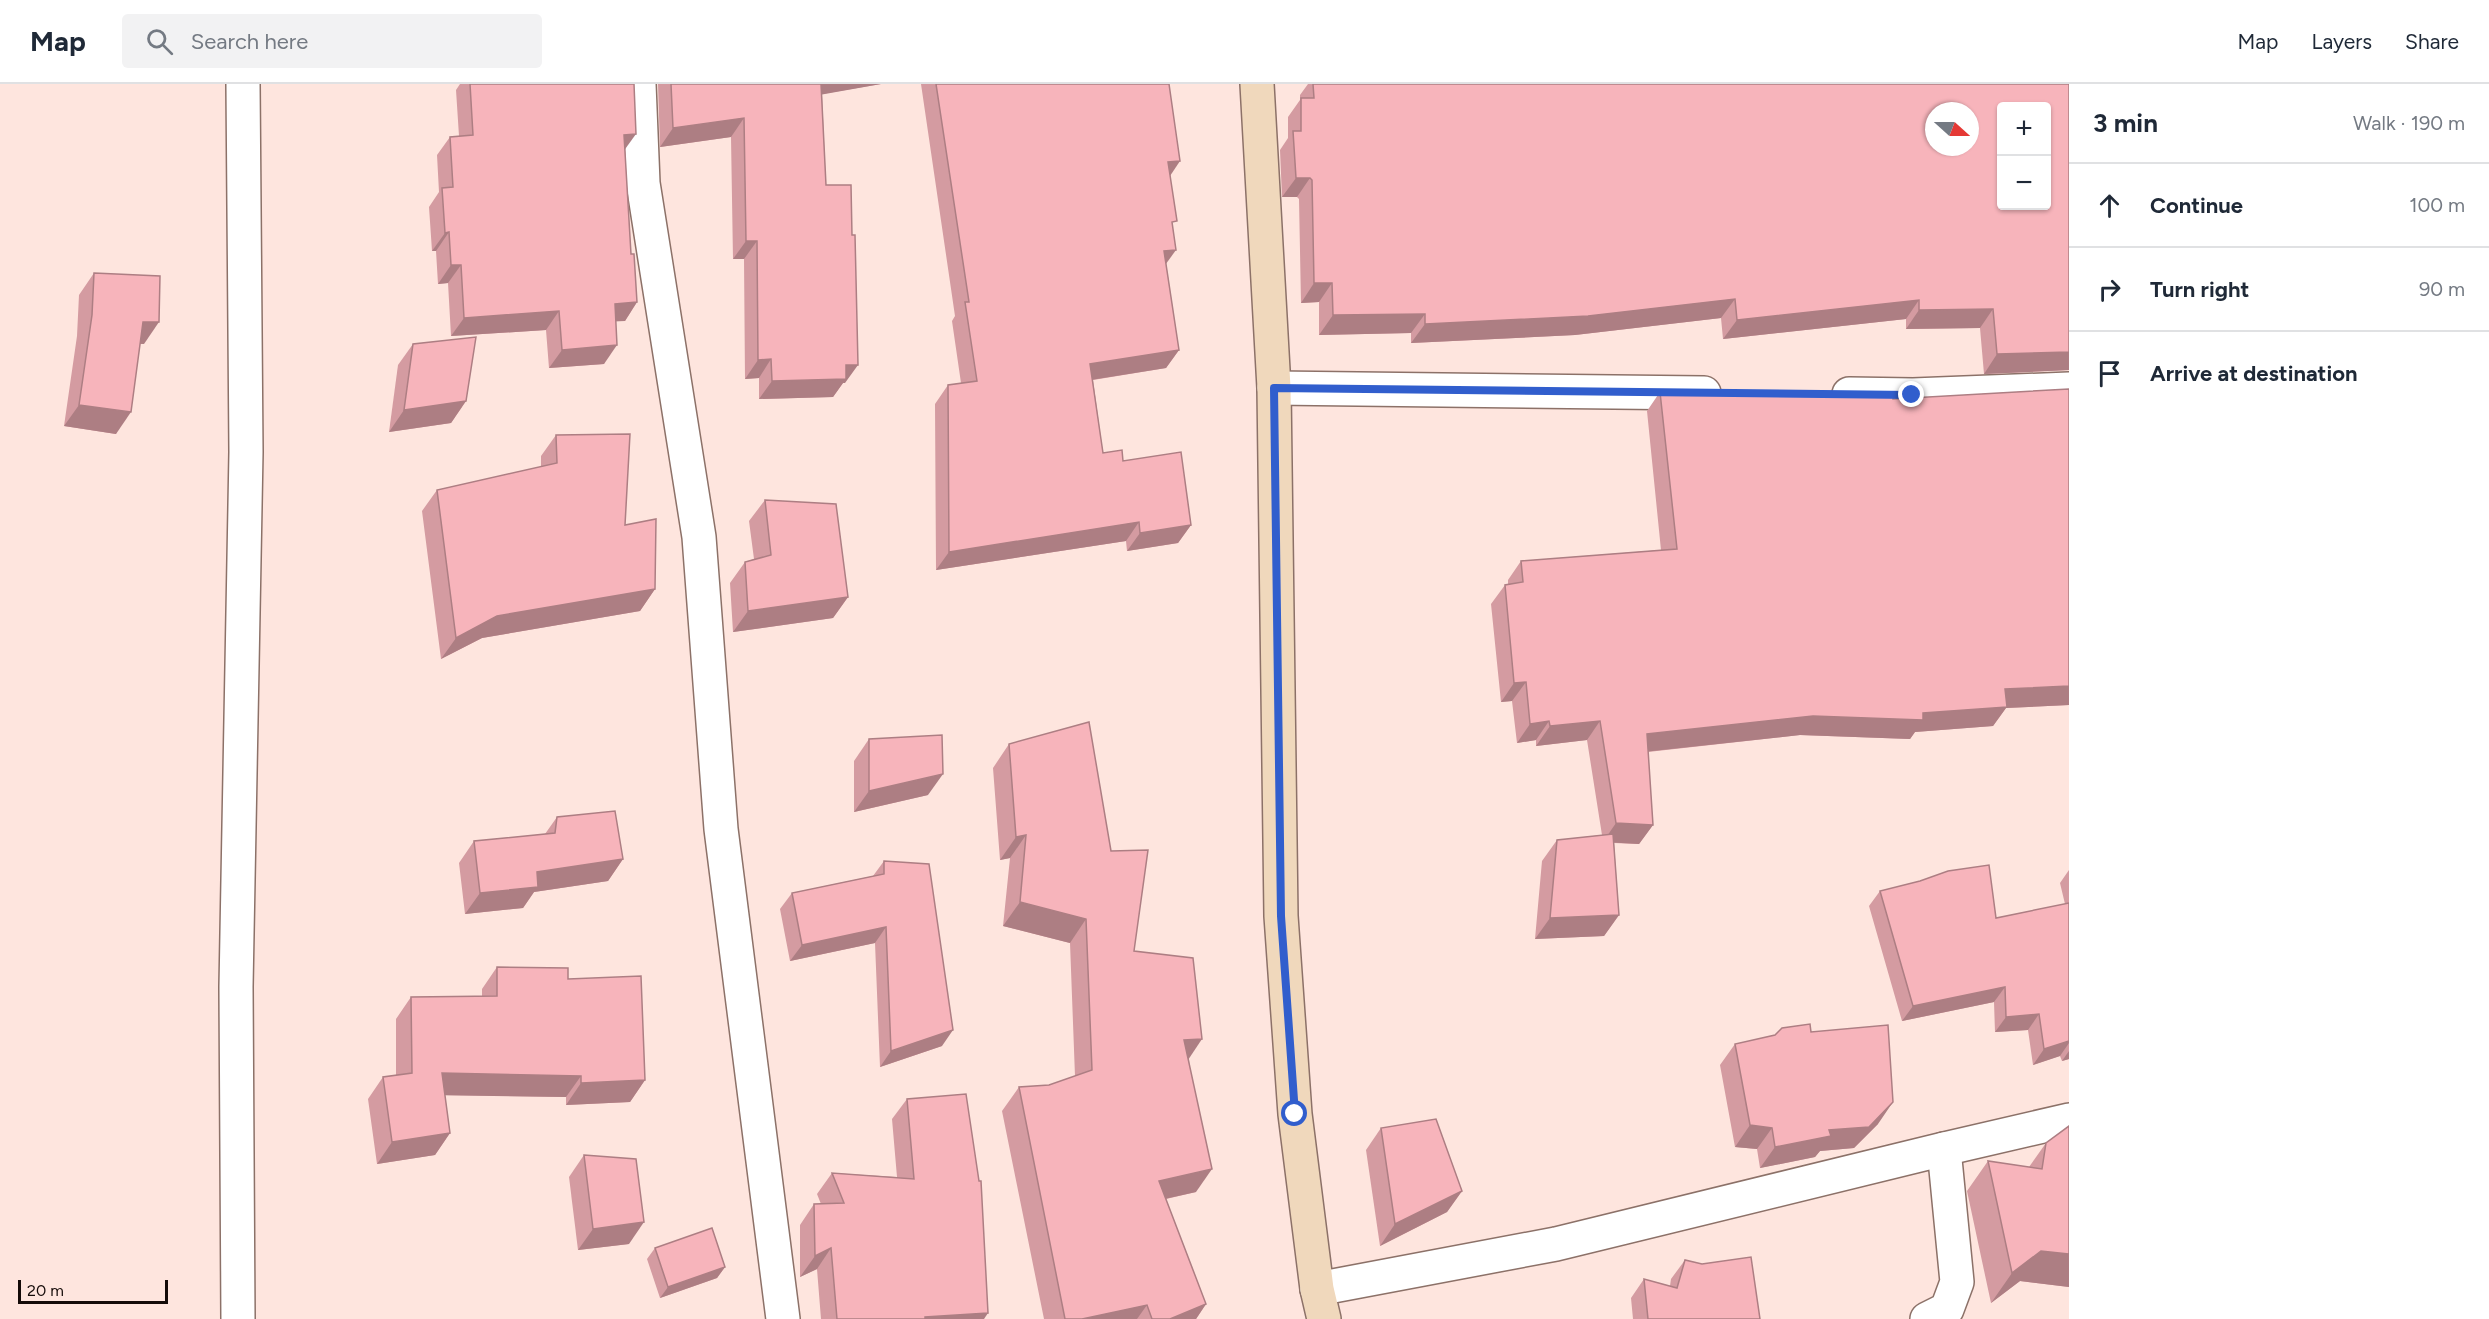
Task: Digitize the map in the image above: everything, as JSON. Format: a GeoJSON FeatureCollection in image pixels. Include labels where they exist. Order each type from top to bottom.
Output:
{"type":"FeatureCollection","features":[{"type":"Feature","properties":{"kind":"main road"},"geometry":{"type":"LineString","coordinates":[[1257,84],[1274,388],[1281,916],[1295,1114],[1321,1304]]}},
{"type":"Feature","properties":{"kind":"street"},"geometry":{"type":"LineString","coordinates":[[238,1319],[236,987],[246,452],[243,84]]}},
{"type":"Feature","properties":{"kind":"street"},"geometry":{"type":"LineString","coordinates":[[639,84],[643,183],[699,537],[722,829],[783,1319]]}},
{"type":"Feature","properties":{"kind":"street"},"geometry":{"type":"LineString","coordinates":[[1274,388],[1735,393]]}},
{"type":"Feature","properties":{"kind":"street"},"geometry":{"type":"LineString","coordinates":[[1818,394],[1912,395],[2069,389]]}},
{"type":"Feature","properties":{"kind":"street"},"geometry":{"type":"LineString","coordinates":[[1321,1304],[1556,1244],[2069,1120]]}},
{"type":"Feature","properties":{"kind":"street"},"geometry":{"type":"LineString","coordinates":[[1927,1319],[1947,1309],[1957,1282],[1944,1149]]}},
{"type":"Feature","properties":{"kind":"building"},"geometry":{"type":"Polygon","coordinates":[[[470,84],[634,84],[636,134],[624,135],[631,254],[634,254],[637,302],[615,304],[617,345],[562,350],[559,311],[464,318],[461,265],[451,265],[449,232],[445,233],[442,188],[453,187],[450,137],[473,135],[470,84]]]}},
{"type":"Feature","properties":{"kind":"building"},"geometry":{"type":"Polygon","coordinates":[[[671,84],[821,84],[826,185],[851,185],[852,235],[855,235],[858,365],[846,365],[846,379],[772,381],[771,359],[758,360],[757,241],[746,241],[744,118],[673,128],[671,84]]]}},
{"type":"Feature","properties":{"kind":"building"},"geometry":{"type":"Polygon","coordinates":[[[936,84],[1169,84],[1180,161],[1168,162],[1177,221],[1172,222],[1176,250],[1164,251],[1179,350],[1090,364],[1103,453],[1122,450],[1123,461],[1181,452],[1191,525],[1140,533],[1139,522],[949,552],[948,385],[977,381],[965,302],[969,302],[936,84]]]}},
{"type":"Feature","properties":{"kind":"building"},"geometry":{"type":"Polygon","coordinates":[[[1313,84],[2069,84],[2069,352],[1997,354],[1993,309],[1919,310],[1919,300],[1737,320],[1735,299],[1588,316],[1425,324],[1425,314],[1333,315],[1332,283],[1314,283],[1312,180],[1296,178],[1293,131],[1301,131],[1301,98],[1314,98],[1313,84]]]}},
{"type":"Feature","properties":{"kind":"building"},"geometry":{"type":"Polygon","coordinates":[[[94,273],[160,276],[159,322],[143,322],[131,412],[79,405],[92,315],[94,273]]]}},
{"type":"Feature","properties":{"kind":"building"},"geometry":{"type":"Polygon","coordinates":[[[476,337],[466,401],[404,410],[413,344],[476,337]]]}},
{"type":"Feature","properties":{"kind":"building"},"geometry":{"type":"Polygon","coordinates":[[[2069,389],[2069,686],[2005,689],[2007,707],[1923,713],[1923,720],[1813,716],[1647,734],[1653,825],[1616,823],[1600,721],[1550,726],[1549,721],[1530,724],[1526,682],[1514,683],[1505,585],[1523,582],[1521,561],[1677,549],[1660,392],[1893,394],[1893,399],[2069,389]]]}},
{"type":"Feature","properties":{"kind":"building"},"geometry":{"type":"Polygon","coordinates":[[[630,434],[625,525],[656,519],[655,589],[497,616],[456,638],[437,490],[557,463],[556,435],[630,434]]]}},
{"type":"Feature","properties":{"kind":"building"},"geometry":{"type":"Polygon","coordinates":[[[765,500],[836,504],[848,597],[748,611],[745,562],[771,555],[765,500]]]}},
{"type":"Feature","properties":{"kind":"building"},"geometry":{"type":"Polygon","coordinates":[[[1089,722],[1111,851],[1148,850],[1134,951],[1193,958],[1202,1039],[1184,1040],[1212,1169],[1159,1181],[1206,1304],[1170,1319],[1152,1319],[1147,1305],[1082,1319],[1065,1319],[1019,1087],[1049,1085],[1092,1070],[1086,919],[1020,902],[1026,835],[1016,837],[1009,744],[1089,722]]]}},
{"type":"Feature","properties":{"kind":"building"},"geometry":{"type":"Polygon","coordinates":[[[942,735],[943,774],[869,791],[869,739],[942,735]]]}},
{"type":"Feature","properties":{"kind":"building"},"geometry":{"type":"Polygon","coordinates":[[[615,811],[623,859],[537,872],[538,887],[480,893],[474,841],[555,833],[557,817],[615,811]]]}},
{"type":"Feature","properties":{"kind":"building"},"geometry":{"type":"Polygon","coordinates":[[[1613,834],[1619,915],[1550,918],[1557,840],[1613,834]]]}},
{"type":"Feature","properties":{"kind":"building"},"geometry":{"type":"Polygon","coordinates":[[[884,861],[929,864],[953,1030],[891,1051],[886,927],[802,945],[792,893],[884,874],[884,861]]]}},
{"type":"Feature","properties":{"kind":"building"},"geometry":{"type":"Polygon","coordinates":[[[1989,865],[1996,918],[2069,903],[2069,1041],[2044,1049],[2039,1014],[2006,1017],[2005,987],[1913,1006],[1880,891],[1948,871],[1989,865]]]}},
{"type":"Feature","properties":{"kind":"building"},"geometry":{"type":"Polygon","coordinates":[[[497,967],[568,968],[568,979],[641,976],[645,1080],[581,1083],[581,1076],[442,1073],[450,1133],[392,1142],[383,1077],[412,1073],[411,997],[497,996],[497,967]]]}},
{"type":"Feature","properties":{"kind":"building"},"geometry":{"type":"Polygon","coordinates":[[[1810,1024],[1811,1032],[1888,1025],[1893,1102],[1869,1127],[1829,1130],[1831,1136],[1775,1147],[1772,1128],[1750,1125],[1735,1044],[1775,1035],[1782,1028],[1810,1024]]]}},
{"type":"Feature","properties":{"kind":"building"},"geometry":{"type":"Polygon","coordinates":[[[966,1094],[979,1181],[981,1181],[988,1313],[925,1317],[925,1319],[837,1319],[831,1248],[815,1256],[814,1204],[844,1203],[832,1173],[914,1179],[907,1099],[966,1094]]]}},
{"type":"Feature","properties":{"kind":"building"},"geometry":{"type":"Polygon","coordinates":[[[1436,1119],[1462,1191],[1395,1224],[1381,1128],[1436,1119]]]}},
{"type":"Feature","properties":{"kind":"building"},"geometry":{"type":"Polygon","coordinates":[[[2069,1126],[2069,1254],[2041,1251],[2012,1273],[1988,1161],[2042,1169],[2046,1143],[2069,1126]]]}},
{"type":"Feature","properties":{"kind":"building"},"geometry":{"type":"Polygon","coordinates":[[[584,1155],[636,1159],[644,1222],[593,1229],[584,1155]]]}},
{"type":"Feature","properties":{"kind":"building"},"geometry":{"type":"Polygon","coordinates":[[[712,1228],[725,1267],[668,1287],[655,1248],[712,1228]]]}},
{"type":"Feature","properties":{"kind":"building"},"geometry":{"type":"Polygon","coordinates":[[[1751,1257],[1760,1319],[1648,1319],[1644,1279],[1677,1288],[1685,1260],[1702,1264],[1751,1257]]]}},
{"type":"Feature","properties":{"kind":"route"},"geometry":{"type":"LineString","coordinates":[[1295,1114],[1281,916],[1274,388],[1912,395]]}}]}
